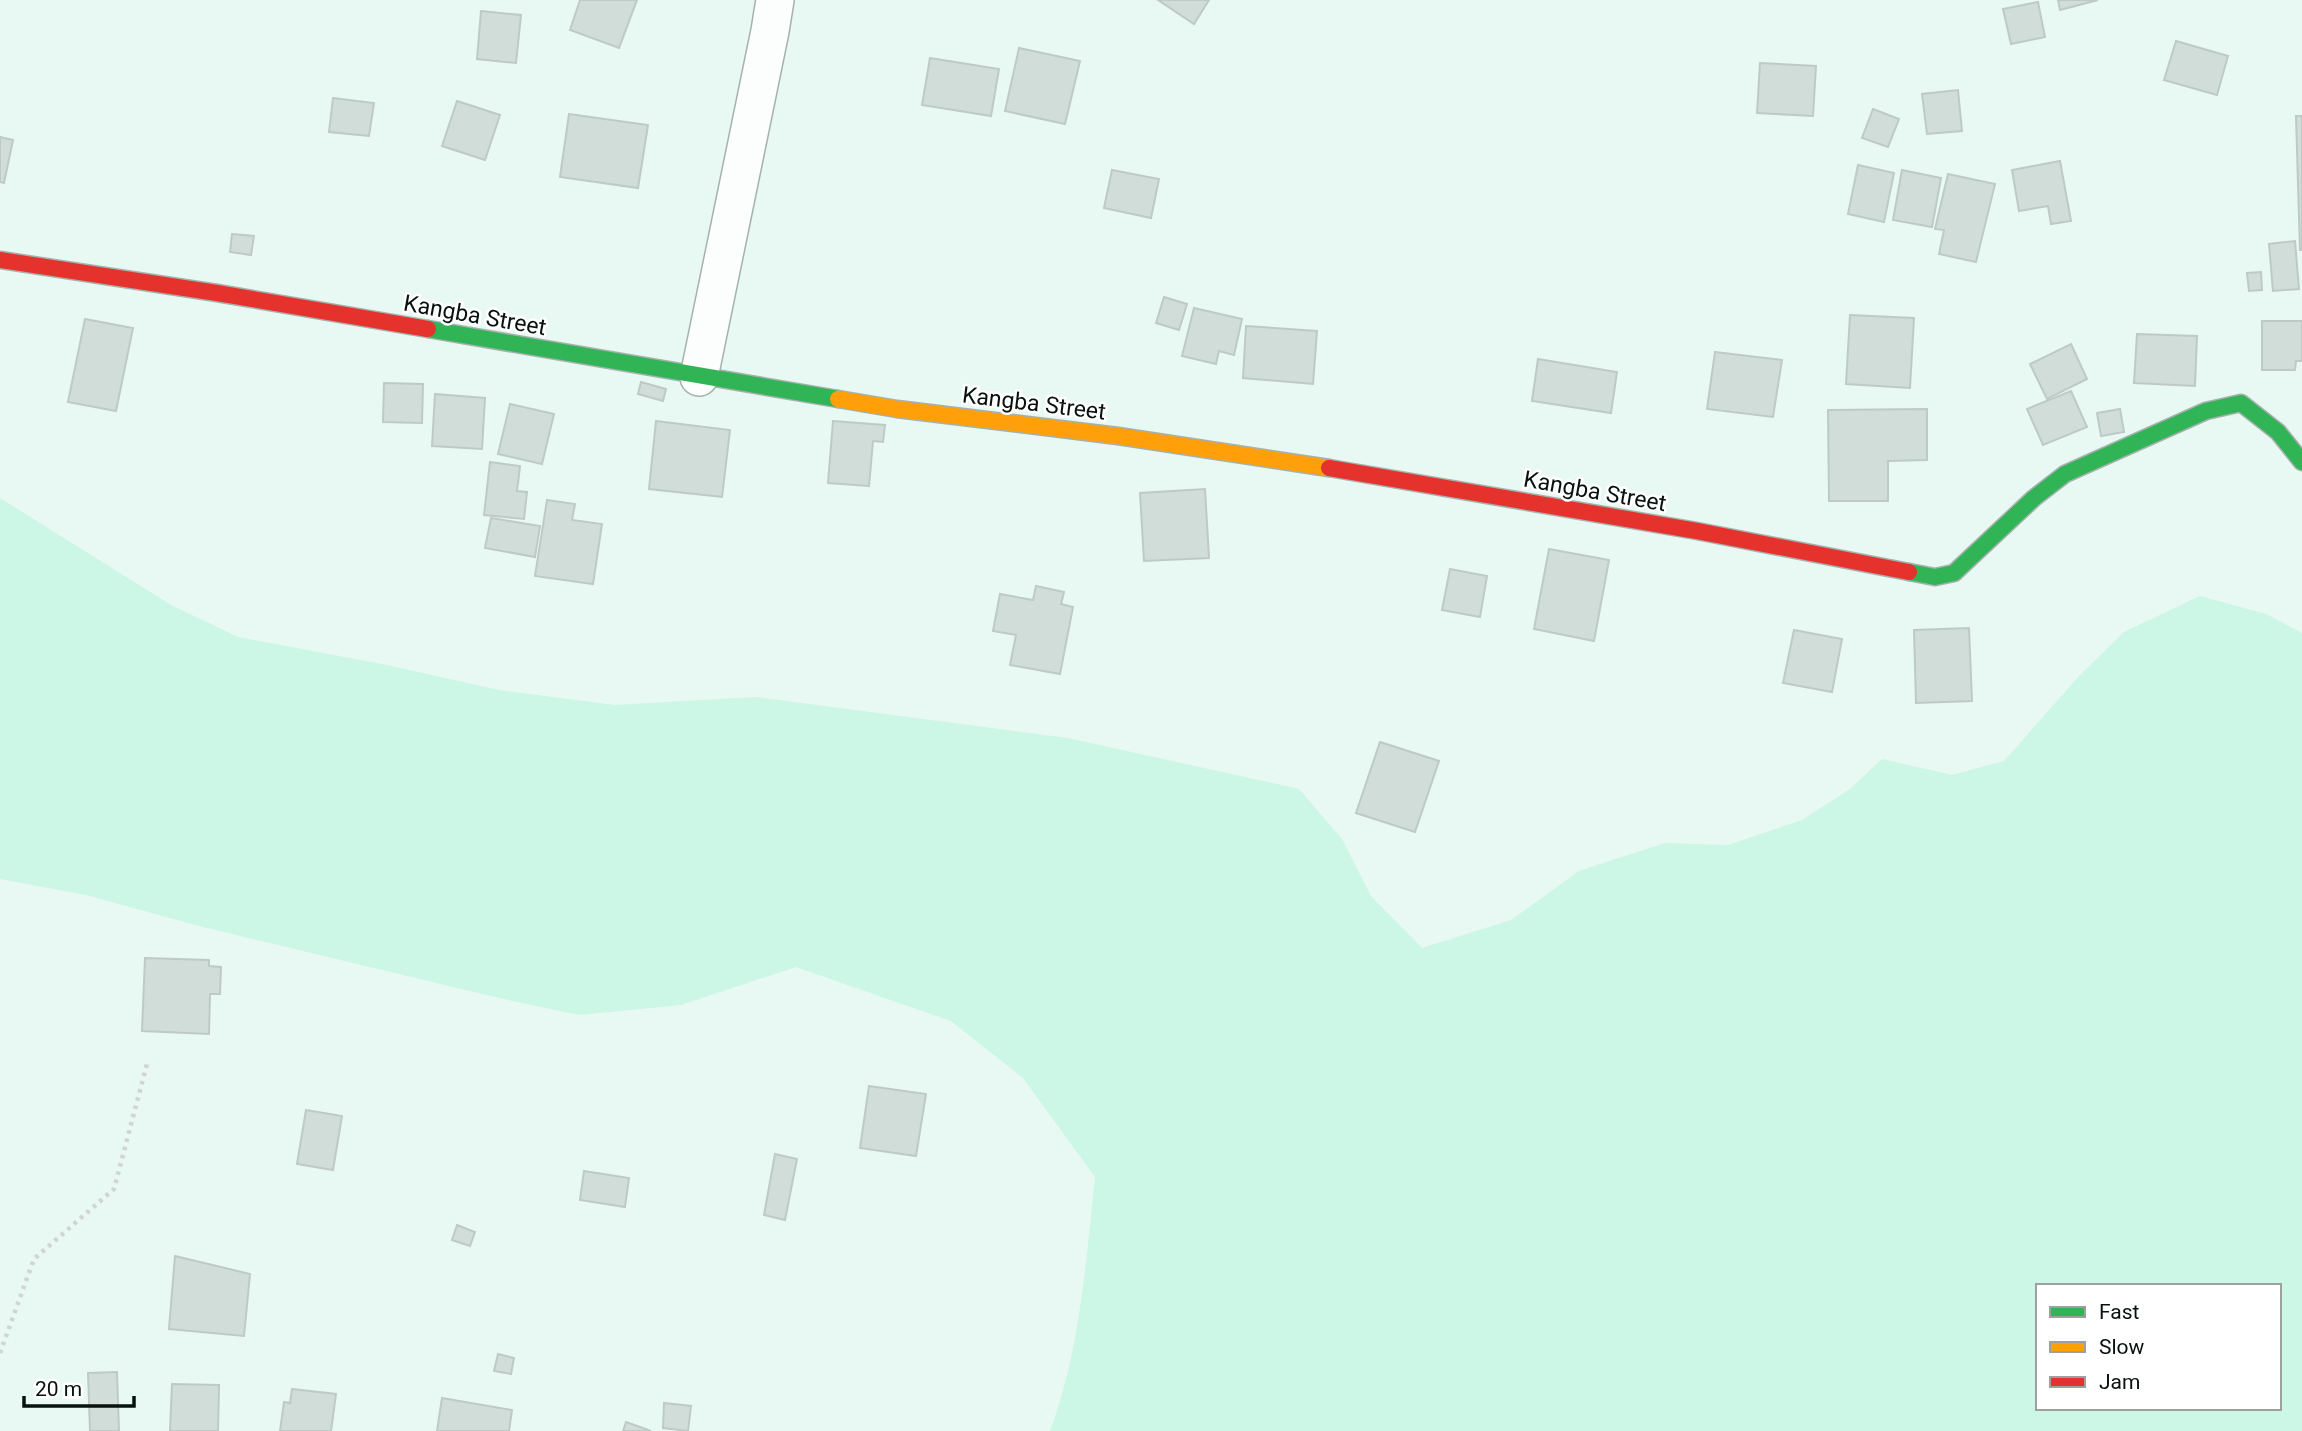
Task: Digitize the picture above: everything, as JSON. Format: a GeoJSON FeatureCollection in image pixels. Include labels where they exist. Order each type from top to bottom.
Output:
{"type":"FeatureCollection","features":[{"type":"Feature","properties":{"kind":"street"},"geometry":{"type":"LineString","coordinates":[[699,377],[775,0]]}},
{"type":"Feature","properties":{"kind":"street","name":"Kangba Street"},"geometry":{"type":"LineString","coordinates":[[0,260],[217,293],[897,409],[1118,436],[1339,470],[1697,531],[1935,576],[1954,573],[2034,498],[2065,474],[2206,411],[2241,403],[2278,432],[2302,462]]}},
{"type":"Feature","properties":{"kind":"path"},"geometry":{"type":"LineString","coordinates":[[0,1353],[34,1259],[114,1189],[148,1060]]}},
{"type":"Feature","properties":{"kind":"green space"},"geometry":{"type":"Polygon","coordinates":[[[0,498],[171,605],[238,637],[387,665],[499,690],[615,705],[756,697],[1068,738],[1299,789],[1342,839],[1371,896],[1422,948],[1511,920],[1579,871],[1665,843],[1728,845],[1802,820],[1850,789],[1882,759],[1952,775],[2004,761],[2080,675],[2124,632],[2200,596],[2266,614],[2302,633],[2302,1431],[1050,1431],[1075,1338],[1095,1177],[1023,1078],[951,1021],[796,967],[681,1005],[579,1015],[199,926],[86,895],[0,879],[0,498]]]}},
{"type":"Feature","properties":{"kind":"building"},"geometry":{"type":"Polygon","coordinates":[[[580,0],[637,0],[619,48],[570,30],[580,0]]]}},
{"type":"Feature","properties":{"kind":"building"},"geometry":{"type":"Polygon","coordinates":[[[1158,0],[1209,0],[1194,24],[1158,0]]]}},
{"type":"Feature","properties":{"kind":"building"},"geometry":{"type":"Polygon","coordinates":[[[2058,0],[2098,0],[2060,10],[2058,0]]]}},
{"type":"Feature","properties":{"kind":"building"},"geometry":{"type":"Polygon","coordinates":[[[2038,2],[2045,37],[2011,44],[2003,9],[2038,2]]]}},
{"type":"Feature","properties":{"kind":"building"},"geometry":{"type":"Polygon","coordinates":[[[481,11],[521,15],[516,63],[477,59],[481,11]]]}},
{"type":"Feature","properties":{"kind":"building"},"geometry":{"type":"Polygon","coordinates":[[[2176,41],[2228,56],[2217,95],[2164,80],[2176,41]]]}},
{"type":"Feature","properties":{"kind":"building"},"geometry":{"type":"Polygon","coordinates":[[[1019,48],[1080,61],[1065,124],[1005,111],[1019,48]]]}},
{"type":"Feature","properties":{"kind":"building"},"geometry":{"type":"Polygon","coordinates":[[[930,58],[999,69],[991,116],[922,105],[930,58]]]}},
{"type":"Feature","properties":{"kind":"building"},"geometry":{"type":"Polygon","coordinates":[[[1760,63],[1816,66],[1813,116],[1757,113],[1760,63]]]}},
{"type":"Feature","properties":{"kind":"building"},"geometry":{"type":"Polygon","coordinates":[[[1958,90],[1962,131],[1927,134],[1922,94],[1958,90]]]}},
{"type":"Feature","properties":{"kind":"building"},"geometry":{"type":"Polygon","coordinates":[[[333,98],[374,103],[369,136],[329,132],[333,98]]]}},
{"type":"Feature","properties":{"kind":"building"},"geometry":{"type":"Polygon","coordinates":[[[457,101],[500,115],[485,160],[442,146],[457,101]]]}},
{"type":"Feature","properties":{"kind":"building"},"geometry":{"type":"Polygon","coordinates":[[[1873,109],[1899,119],[1888,147],[1862,138],[1873,109]]]}},
{"type":"Feature","properties":{"kind":"building"},"geometry":{"type":"Polygon","coordinates":[[[569,114],[648,125],[638,188],[560,177],[569,114]]]}},
{"type":"Feature","properties":{"kind":"building"},"geometry":{"type":"Polygon","coordinates":[[[2296,116],[2302,116],[2302,250],[2300,250],[2296,116]]]}},
{"type":"Feature","properties":{"kind":"building"},"geometry":{"type":"Polygon","coordinates":[[[0,137],[13,140],[4,183],[0,182],[0,137]]]}},
{"type":"Feature","properties":{"kind":"building"},"geometry":{"type":"Polygon","coordinates":[[[2060,161],[2071,221],[2051,224],[2048,206],[2019,211],[2012,170],[2060,161]]]}},
{"type":"Feature","properties":{"kind":"building"},"geometry":{"type":"Polygon","coordinates":[[[1858,165],[1894,173],[1884,222],[1848,214],[1858,165]]]}},
{"type":"Feature","properties":{"kind":"building"},"geometry":{"type":"Polygon","coordinates":[[[1112,170],[1159,179],[1151,218],[1104,208],[1112,170]]]}},
{"type":"Feature","properties":{"kind":"building"},"geometry":{"type":"Polygon","coordinates":[[[1902,170],[1941,178],[1932,227],[1893,220],[1902,170]]]}},
{"type":"Feature","properties":{"kind":"building"},"geometry":{"type":"Polygon","coordinates":[[[1948,174],[1995,184],[1976,262],[1939,254],[1944,230],[1935,229],[1948,174]]]}},
{"type":"Feature","properties":{"kind":"building"},"geometry":{"type":"Polygon","coordinates":[[[232,234],[254,236],[251,255],[230,252],[232,234]]]}},
{"type":"Feature","properties":{"kind":"building"},"geometry":{"type":"Polygon","coordinates":[[[2295,241],[2299,289],[2273,291],[2269,244],[2295,241]]]}},
{"type":"Feature","properties":{"kind":"building"},"geometry":{"type":"Polygon","coordinates":[[[2261,272],[2262,290],[2249,291],[2247,273],[2261,272]]]}},
{"type":"Feature","properties":{"kind":"building"},"geometry":{"type":"Polygon","coordinates":[[[1164,297],[1187,304],[1179,330],[1156,323],[1164,297]]]}},
{"type":"Feature","properties":{"kind":"building"},"geometry":{"type":"Polygon","coordinates":[[[1194,308],[1242,319],[1234,355],[1219,351],[1216,364],[1182,356],[1194,308]]]}},
{"type":"Feature","properties":{"kind":"building"},"geometry":{"type":"Polygon","coordinates":[[[1850,315],[1914,318],[1910,388],[1846,384],[1850,315]]]}},
{"type":"Feature","properties":{"kind":"building"},"geometry":{"type":"Polygon","coordinates":[[[85,319],[133,328],[116,411],[68,402],[85,319]]]}},
{"type":"Feature","properties":{"kind":"building"},"geometry":{"type":"Polygon","coordinates":[[[2262,321],[2302,321],[2302,361],[2296,361],[2295,370],[2262,370],[2262,321]]]}},
{"type":"Feature","properties":{"kind":"building"},"geometry":{"type":"Polygon","coordinates":[[[1246,326],[1317,331],[1313,384],[1243,378],[1246,326]]]}},
{"type":"Feature","properties":{"kind":"building"},"geometry":{"type":"Polygon","coordinates":[[[2137,334],[2197,336],[2195,386],[2134,383],[2137,334]]]}},
{"type":"Feature","properties":{"kind":"building"},"geometry":{"type":"Polygon","coordinates":[[[2071,344],[2087,379],[2047,399],[2030,364],[2071,344]]]}},
{"type":"Feature","properties":{"kind":"building"},"geometry":{"type":"Polygon","coordinates":[[[1715,352],[1782,360],[1773,417],[1707,409],[1715,352]]]}},
{"type":"Feature","properties":{"kind":"building"},"geometry":{"type":"Polygon","coordinates":[[[1538,359],[1617,372],[1611,413],[1532,401],[1538,359]]]}},
{"type":"Feature","properties":{"kind":"building"},"geometry":{"type":"Polygon","coordinates":[[[641,382],[666,389],[663,401],[638,394],[641,382]]]}},
{"type":"Feature","properties":{"kind":"building"},"geometry":{"type":"Polygon","coordinates":[[[384,383],[423,384],[422,423],[383,422],[384,383]]]}},
{"type":"Feature","properties":{"kind":"building"},"geometry":{"type":"Polygon","coordinates":[[[2071,391],[2087,427],[2043,445],[2027,409],[2071,391]]]}},
{"type":"Feature","properties":{"kind":"building"},"geometry":{"type":"Polygon","coordinates":[[[435,394],[485,398],[482,449],[432,446],[435,394]]]}},
{"type":"Feature","properties":{"kind":"building"},"geometry":{"type":"Polygon","coordinates":[[[510,404],[554,414],[542,464],[498,454],[510,404]]]}},
{"type":"Feature","properties":{"kind":"building"},"geometry":{"type":"Polygon","coordinates":[[[1927,409],[1927,460],[1888,461],[1888,501],[1829,501],[1828,410],[1927,409]]]}},
{"type":"Feature","properties":{"kind":"building"},"geometry":{"type":"Polygon","coordinates":[[[2120,409],[2124,432],[2101,436],[2097,413],[2120,409]]]}},
{"type":"Feature","properties":{"kind":"building"},"geometry":{"type":"Polygon","coordinates":[[[656,421],[730,430],[722,497],[649,489],[656,421]]]}},
{"type":"Feature","properties":{"kind":"building"},"geometry":{"type":"Polygon","coordinates":[[[833,421],[885,425],[883,442],[873,441],[869,486],[828,483],[833,421]]]}},
{"type":"Feature","properties":{"kind":"building"},"geometry":{"type":"Polygon","coordinates":[[[490,462],[520,466],[517,491],[527,492],[524,519],[484,515],[490,462]]]}},
{"type":"Feature","properties":{"kind":"building"},"geometry":{"type":"Polygon","coordinates":[[[1205,489],[1209,558],[1144,561],[1140,493],[1205,489]]]}},
{"type":"Feature","properties":{"kind":"building"},"geometry":{"type":"Polygon","coordinates":[[[547,500],[575,504],[572,520],[602,524],[593,584],[535,576],[547,500]]]}},
{"type":"Feature","properties":{"kind":"building"},"geometry":{"type":"Polygon","coordinates":[[[491,518],[540,526],[535,557],[485,548],[491,518]]]}},
{"type":"Feature","properties":{"kind":"building"},"geometry":{"type":"Polygon","coordinates":[[[1549,549],[1609,560],[1594,641],[1534,629],[1549,549]]]}},
{"type":"Feature","properties":{"kind":"building"},"geometry":{"type":"Polygon","coordinates":[[[1450,569],[1487,576],[1480,617],[1442,610],[1450,569]]]}},
{"type":"Feature","properties":{"kind":"building"},"geometry":{"type":"Polygon","coordinates":[[[1036,586],[1064,592],[1061,604],[1073,607],[1060,674],[1010,665],[1016,635],[993,631],[1000,594],[1033,600],[1036,586]]]}},
{"type":"Feature","properties":{"kind":"building"},"geometry":{"type":"Polygon","coordinates":[[[1969,628],[1972,701],[1916,703],[1914,630],[1969,628]]]}},
{"type":"Feature","properties":{"kind":"building"},"geometry":{"type":"Polygon","coordinates":[[[1794,630],[1842,639],[1832,692],[1783,683],[1794,630]]]}},
{"type":"Feature","properties":{"kind":"building"},"geometry":{"type":"Polygon","coordinates":[[[1380,742],[1439,761],[1415,832],[1356,813],[1380,742]]]}},
{"type":"Feature","properties":{"kind":"building"},"geometry":{"type":"Polygon","coordinates":[[[145,958],[209,960],[209,966],[221,967],[220,994],[210,994],[209,1034],[142,1031],[145,958]]]}},
{"type":"Feature","properties":{"kind":"building"},"geometry":{"type":"Polygon","coordinates":[[[869,1086],[926,1094],[916,1156],[860,1148],[869,1086]]]}},
{"type":"Feature","properties":{"kind":"building"},"geometry":{"type":"Polygon","coordinates":[[[306,1110],[342,1116],[333,1170],[297,1164],[306,1110]]]}},
{"type":"Feature","properties":{"kind":"building"},"geometry":{"type":"Polygon","coordinates":[[[775,1154],[797,1159],[785,1220],[764,1215],[775,1154]]]}},
{"type":"Feature","properties":{"kind":"building"},"geometry":{"type":"Polygon","coordinates":[[[584,1171],[629,1178],[625,1207],[580,1200],[584,1171]]]}},
{"type":"Feature","properties":{"kind":"building"},"geometry":{"type":"Polygon","coordinates":[[[457,1225],[475,1232],[470,1246],[452,1240],[457,1225]]]}},
{"type":"Feature","properties":{"kind":"building"},"geometry":{"type":"Polygon","coordinates":[[[175,1256],[250,1274],[244,1336],[169,1329],[175,1256]]]}},
{"type":"Feature","properties":{"kind":"building"},"geometry":{"type":"Polygon","coordinates":[[[498,1354],[514,1358],[511,1374],[494,1371],[498,1354]]]}},
{"type":"Feature","properties":{"kind":"building"},"geometry":{"type":"Polygon","coordinates":[[[117,1372],[119,1431],[90,1431],[88,1373],[117,1372]]]}},
{"type":"Feature","properties":{"kind":"building"},"geometry":{"type":"Polygon","coordinates":[[[172,1384],[219,1385],[218,1431],[170,1431],[172,1384]]]}},
{"type":"Feature","properties":{"kind":"building"},"geometry":{"type":"Polygon","coordinates":[[[292,1389],[336,1394],[331,1431],[280,1431],[284,1402],[290,1403],[292,1389]]]}},
{"type":"Feature","properties":{"kind":"building"},"geometry":{"type":"Polygon","coordinates":[[[442,1398],[512,1410],[509,1431],[437,1431],[442,1398]]]}},
{"type":"Feature","properties":{"kind":"building"},"geometry":{"type":"Polygon","coordinates":[[[664,1403],[691,1406],[688,1431],[663,1428],[664,1403]]]}},
{"type":"Feature","properties":{"kind":"building"},"geometry":{"type":"Polygon","coordinates":[[[626,1422],[651,1431],[623,1431],[626,1422]]]}},
{"type":"Feature","properties":{"kind":"traffic: fast"},"geometry":{"type":"LineString","coordinates":[[428,329],[838,399]]}},
{"type":"Feature","properties":{"kind":"traffic: fast"},"geometry":{"type":"LineString","coordinates":[[1909,572],[1935,577],[1954,573],[2034,498],[2065,474],[2206,411],[2241,403],[2278,432],[2302,462]]}},
{"type":"Feature","properties":{"kind":"traffic: slow"},"geometry":{"type":"LineString","coordinates":[[838,399],[897,409],[1118,436],[1329,468]]}},
{"type":"Feature","properties":{"kind":"traffic: jam"},"geometry":{"type":"LineString","coordinates":[[0,260],[428,329]]}},
{"type":"Feature","properties":{"kind":"traffic: jam"},"geometry":{"type":"LineString","coordinates":[[1329,468],[1697,531],[1909,572]]}}]}
